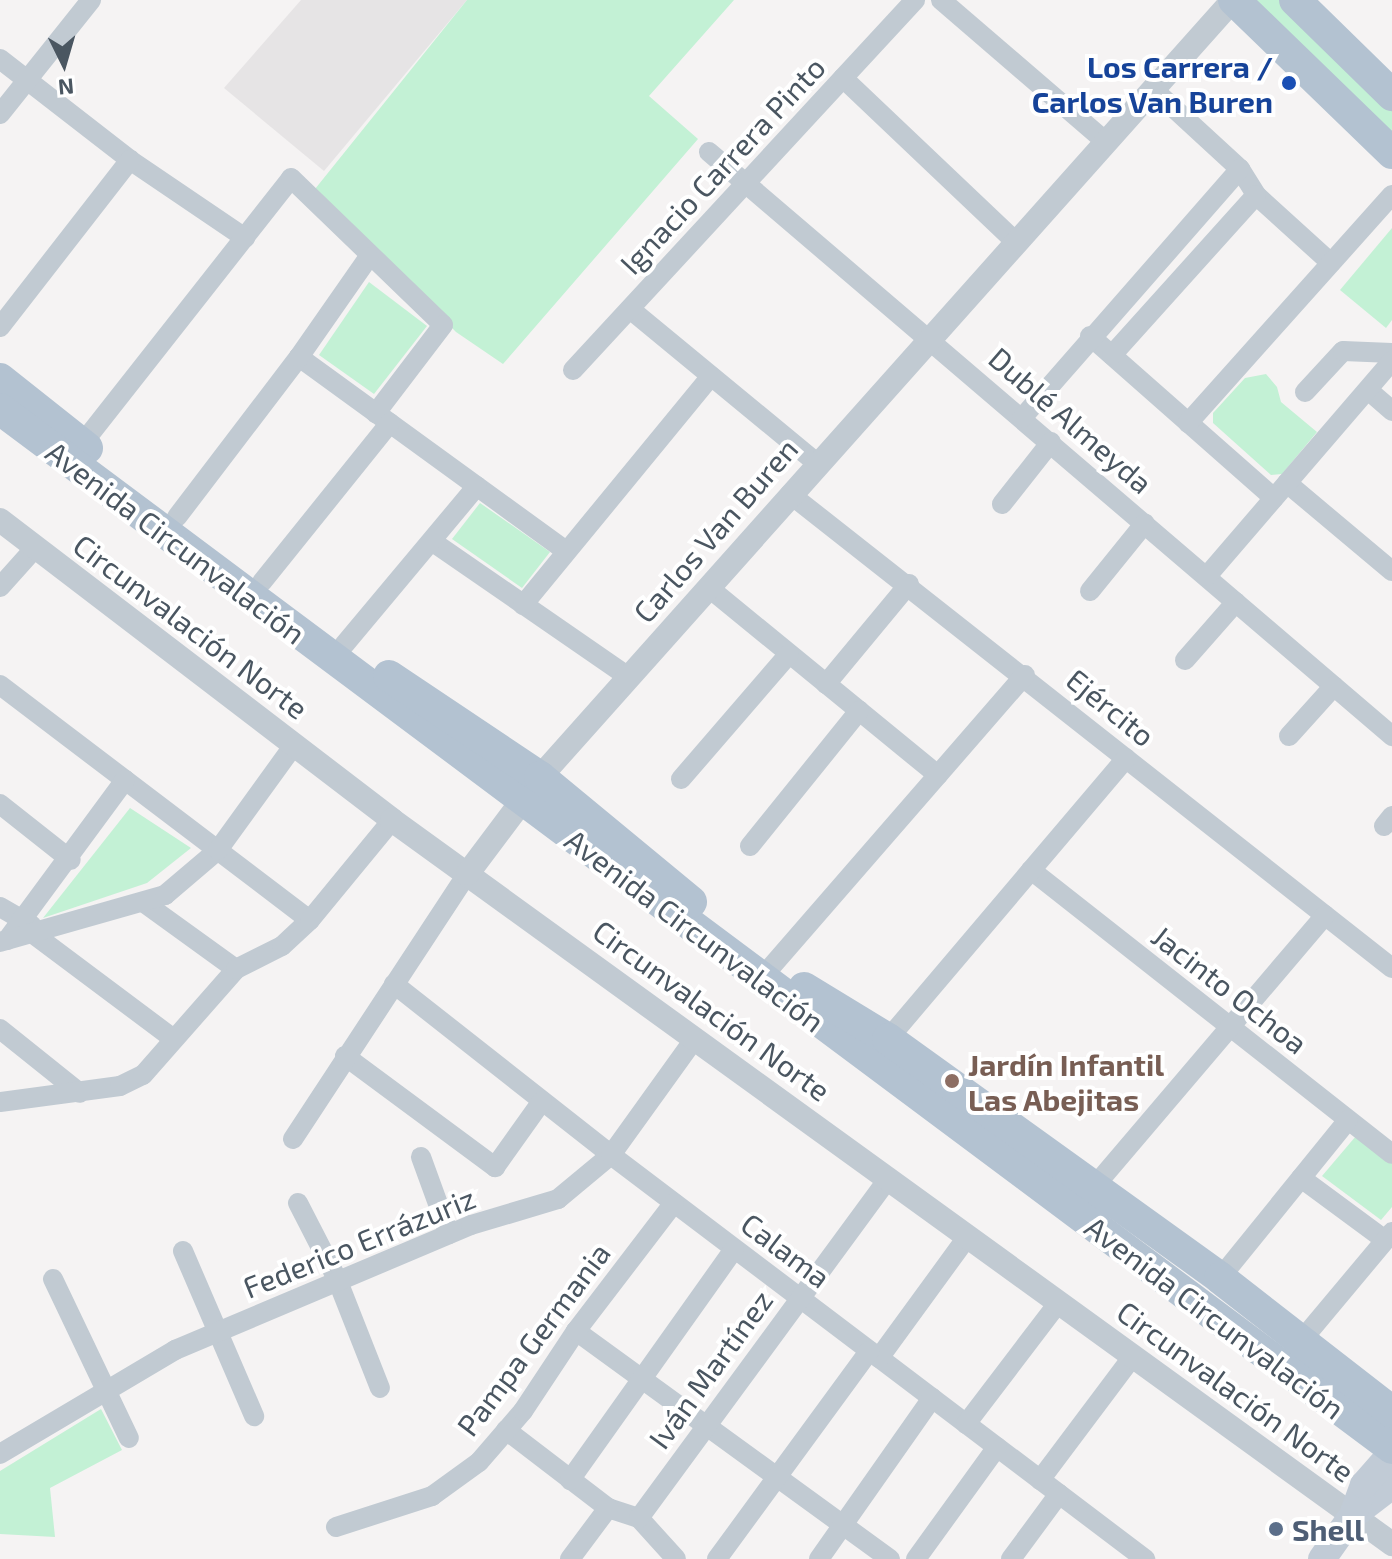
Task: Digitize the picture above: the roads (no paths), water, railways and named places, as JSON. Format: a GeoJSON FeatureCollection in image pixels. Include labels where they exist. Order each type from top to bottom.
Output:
{"type":"FeatureCollection","features":[{"type":"Feature","properties":{"kind":"main road"},"geometry":{"type":"LineString","coordinates":[[1234,0],[1392,153]]}},
{"type":"Feature","properties":{"kind":"main road"},"geometry":{"type":"LineString","coordinates":[[1295,0],[1392,95]]}},
{"type":"Feature","properties":{"kind":"main road","name":"Avenida Circunvalación"},"geometry":{"type":"LineString","coordinates":[[0,379],[1392,1450]]}},
{"type":"Feature","properties":{"kind":"main road","name":"Avenida Circunvalación"},"geometry":{"type":"LineString","coordinates":[[0,409],[532,790],[771,967],[888,1039],[1220,1278],[1392,1412]]}},
{"type":"Feature","properties":{"kind":"main road"},"geometry":{"type":"LineString","coordinates":[[1322,1559],[1353,1515],[1364,1485],[1392,1450]]}},
{"type":"Feature","properties":{"kind":"main road"},"geometry":{"type":"LineString","coordinates":[[1353,1515],[1392,1485]]}},
{"type":"Feature","properties":{"kind":"street"},"geometry":{"type":"LineString","coordinates":[[0,114],[91,0]]}},
{"type":"Feature","properties":{"kind":"street","name":"Ignacio Carrera Pinto"},"geometry":{"type":"LineString","coordinates":[[573,370],[915,0]]}},
{"type":"Feature","properties":{"kind":"street"},"geometry":{"type":"LineString","coordinates":[[941,0],[1105,141]]}},
{"type":"Feature","properties":{"kind":"street","name":"Carlos Van Buren"},"geometry":{"type":"LineString","coordinates":[[293,1139],[468,873],[532,790],[928,337],[1234,0]]}},
{"type":"Feature","properties":{"kind":"street"},"geometry":{"type":"LineString","coordinates":[[0,59],[130,160],[245,238]]}},
{"type":"Feature","properties":{"kind":"street"},"geometry":{"type":"LineString","coordinates":[[843,78],[1015,241]]}},
{"type":"Feature","properties":{"kind":"street"},"geometry":{"type":"LineString","coordinates":[[1153,89],[1240,169],[1256,195],[1331,263]]}},
{"type":"Feature","properties":{"kind":"street","name":"Dublé Almeyda"},"geometry":{"type":"LineString","coordinates":[[709,152],[1392,736]]}},
{"type":"Feature","properties":{"kind":"street"},"geometry":{"type":"LineString","coordinates":[[0,327],[130,160]]}},
{"type":"Feature","properties":{"kind":"street"},"geometry":{"type":"LineString","coordinates":[[1022,418],[1090,336],[1240,169]]}},
{"type":"Feature","properties":{"kind":"street"},"geometry":{"type":"LineString","coordinates":[[82,444],[291,178],[368,258],[443,325],[383,418],[262,582]]}},
{"type":"Feature","properties":{"kind":"street"},"geometry":{"type":"LineString","coordinates":[[1112,355],[1256,195]]}},
{"type":"Feature","properties":{"kind":"street"},"geometry":{"type":"LineString","coordinates":[[1188,423],[1392,195]]}},
{"type":"Feature","properties":{"kind":"street"},"geometry":{"type":"LineString","coordinates":[[177,517],[299,357],[368,258]]}},
{"type":"Feature","properties":{"kind":"street"},"geometry":{"type":"LineString","coordinates":[[630,309],[817,463]]}},
{"type":"Feature","properties":{"kind":"street"},"geometry":{"type":"LineString","coordinates":[[1090,336],[1188,423],[1392,571]]}},
{"type":"Feature","properties":{"kind":"street"},"geometry":{"type":"LineString","coordinates":[[1305,392],[1343,351],[1392,353]]}},
{"type":"Feature","properties":{"kind":"street"},"geometry":{"type":"LineString","coordinates":[[299,357],[565,550]]}},
{"type":"Feature","properties":{"kind":"street"},"geometry":{"type":"LineString","coordinates":[[1207,576],[1392,361]]}},
{"type":"Feature","properties":{"kind":"street"},"geometry":{"type":"LineString","coordinates":[[523,605],[565,550],[711,376]]}},
{"type":"Feature","properties":{"kind":"street"},"geometry":{"type":"LineString","coordinates":[[1368,390],[1392,411]]}},
{"type":"Feature","properties":{"kind":"street"},"geometry":{"type":"LineString","coordinates":[[1002,504],[1051,442]]}},
{"type":"Feature","properties":{"kind":"street"},"geometry":{"type":"LineString","coordinates":[[344,645],[477,486]]}},
{"type":"Feature","properties":{"kind":"street","name":"Ejército"},"geometry":{"type":"LineString","coordinates":[[790,494],[1025,675],[1392,968]]}},
{"type":"Feature","properties":{"kind":"street","name":"Circunvalación Norte"},"geometry":{"type":"LineString","coordinates":[[0,520],[392,820],[1392,1544]]}},
{"type":"Feature","properties":{"kind":"street"},"geometry":{"type":"LineString","coordinates":[[1090,591],[1145,523]]}},
{"type":"Feature","properties":{"kind":"street"},"geometry":{"type":"LineString","coordinates":[[433,542],[629,677]]}},
{"type":"Feature","properties":{"kind":"street"},"geometry":{"type":"LineString","coordinates":[[0,587],[35,548]]}},
{"type":"Feature","properties":{"kind":"street"},"geometry":{"type":"LineString","coordinates":[[826,684],[909,584]]}},
{"type":"Feature","properties":{"kind":"street"},"geometry":{"type":"LineString","coordinates":[[708,587],[938,775]]}},
{"type":"Feature","properties":{"kind":"street"},"geometry":{"type":"LineString","coordinates":[[1185,660],[1236,602]]}},
{"type":"Feature","properties":{"kind":"street"},"geometry":{"type":"LineString","coordinates":[[681,779],[789,654]]}},
{"type":"Feature","properties":{"kind":"street"},"geometry":{"type":"LineString","coordinates":[[771,967],[1025,675]]}},
{"type":"Feature","properties":{"kind":"street"},"geometry":{"type":"LineString","coordinates":[[0,685],[310,920]]}},
{"type":"Feature","properties":{"kind":"street"},"geometry":{"type":"LineString","coordinates":[[1289,736],[1334,686]]}},
{"type":"Feature","properties":{"kind":"street"},"geometry":{"type":"LineString","coordinates":[[750,846],[859,711]]}},
{"type":"Feature","properties":{"kind":"street"},"geometry":{"type":"LineString","coordinates":[[3,941],[32,928],[165,895],[218,850],[294,745]]}},
{"type":"Feature","properties":{"kind":"street"},"geometry":{"type":"LineString","coordinates":[[888,1039],[1126,758]]}},
{"type":"Feature","properties":{"kind":"street"},"geometry":{"type":"LineString","coordinates":[[32,928],[71,860],[125,780]]}},
{"type":"Feature","properties":{"kind":"street"},"geometry":{"type":"LineString","coordinates":[[0,804],[71,860]]}},
{"type":"Feature","properties":{"kind":"street"},"geometry":{"type":"LineString","coordinates":[[0,1102],[120,1086],[143,1075],[171,1037],[236,969],[282,946],[310,920],[392,820]]}},
{"type":"Feature","properties":{"kind":"street","name":"Jacinto Ochoa"},"geometry":{"type":"LineString","coordinates":[[1031,870],[1392,1154]]}},
{"type":"Feature","properties":{"kind":"street"},"geometry":{"type":"LineString","coordinates":[[143,902],[236,969]]}},
{"type":"Feature","properties":{"kind":"street"},"geometry":{"type":"LineString","coordinates":[[0,907],[32,928],[171,1037]]}},
{"type":"Feature","properties":{"kind":"street"},"geometry":{"type":"LineString","coordinates":[[1093,1188],[1325,915]]}},
{"type":"Feature","properties":{"kind":"street","name":"Calama"},"geometry":{"type":"LineString","coordinates":[[394,984],[611,1155],[1059,1494],[1121,1552],[1145,1559]]}},
{"type":"Feature","properties":{"kind":"street"},"geometry":{"type":"LineString","coordinates":[[0,1029],[80,1093]]}},
{"type":"Feature","properties":{"kind":"street","name":"Federico Errázuriz"},"geometry":{"type":"LineString","coordinates":[[0,1454],[106,1390],[217,1331],[449,1234],[558,1199],[611,1155],[695,1038]]}},
{"type":"Feature","properties":{"kind":"street"},"geometry":{"type":"LineString","coordinates":[[345,1056],[495,1167],[542,1101]]}},
{"type":"Feature","properties":{"kind":"street"},"geometry":{"type":"LineString","coordinates":[[1220,1278],[1348,1120]]}},
{"type":"Feature","properties":{"kind":"street"},"geometry":{"type":"LineString","coordinates":[[421,1157],[449,1234]]}},
{"type":"Feature","properties":{"kind":"street","name":"Iván Martínez"},"geometry":{"type":"LineString","coordinates":[[639,1518],[798,1297],[889,1178]]}},
{"type":"Feature","properties":{"kind":"street"},"geometry":{"type":"LineString","coordinates":[[1301,1178],[1389,1236],[1301,1341]]}},
{"type":"Feature","properties":{"kind":"street"},"geometry":{"type":"LineString","coordinates":[[298,1203],[337,1279],[380,1388]]}},
{"type":"Feature","properties":{"kind":"street","name":"Pampa Germania"},"geometry":{"type":"LineString","coordinates":[[336,1527],[432,1496],[479,1462],[674,1203]]}},
{"type":"Feature","properties":{"kind":"street"},"geometry":{"type":"LineString","coordinates":[[717,1559],[968,1236]]}},
{"type":"Feature","properties":{"kind":"street"},"geometry":{"type":"LineString","coordinates":[[570,1480],[734,1249]]}},
{"type":"Feature","properties":{"kind":"street"},"geometry":{"type":"LineString","coordinates":[[183,1251],[254,1416]]}},
{"type":"Feature","properties":{"kind":"street"},"geometry":{"type":"LineString","coordinates":[[53,1279],[129,1438]]}},
{"type":"Feature","properties":{"kind":"street"},"geometry":{"type":"LineString","coordinates":[[966,1424],[1059,1302]]}},
{"type":"Feature","properties":{"kind":"street"},"geometry":{"type":"LineString","coordinates":[[576,1331],[708,1423],[890,1559]]}},
{"type":"Feature","properties":{"kind":"street"},"geometry":{"type":"LineString","coordinates":[[1040,1480],[1133,1356]]}},
{"type":"Feature","properties":{"kind":"street"},"geometry":{"type":"LineString","coordinates":[[819,1559],[932,1398]]}},
{"type":"Feature","properties":{"kind":"street"},"geometry":{"type":"LineString","coordinates":[[506,1430],[608,1508],[639,1518],[676,1559]]}},
{"type":"Feature","properties":{"kind":"street"},"geometry":{"type":"LineString","coordinates":[[916,1559],[997,1447]]}},
{"type":"Feature","properties":{"kind":"street"},"geometry":{"type":"LineString","coordinates":[[1011,1559],[1059,1494]]}},
{"type":"Feature","properties":{"kind":"street"},"geometry":{"type":"LineString","coordinates":[[570,1559],[608,1508]]}},
{"type":"Feature","properties":{"kind":"place","name":"Los Carrera / Carlos Van Buren"},"geometry":{"type":"Point","coordinates":[1289,83]}},
{"type":"Feature","properties":{"kind":"place","name":"Jardín Infantil Las Abejitas"},"geometry":{"type":"Point","coordinates":[952,1081]}},
{"type":"Feature","properties":{"kind":"place","name":"Shell"},"geometry":{"type":"Point","coordinates":[1276,1529]}}]}
